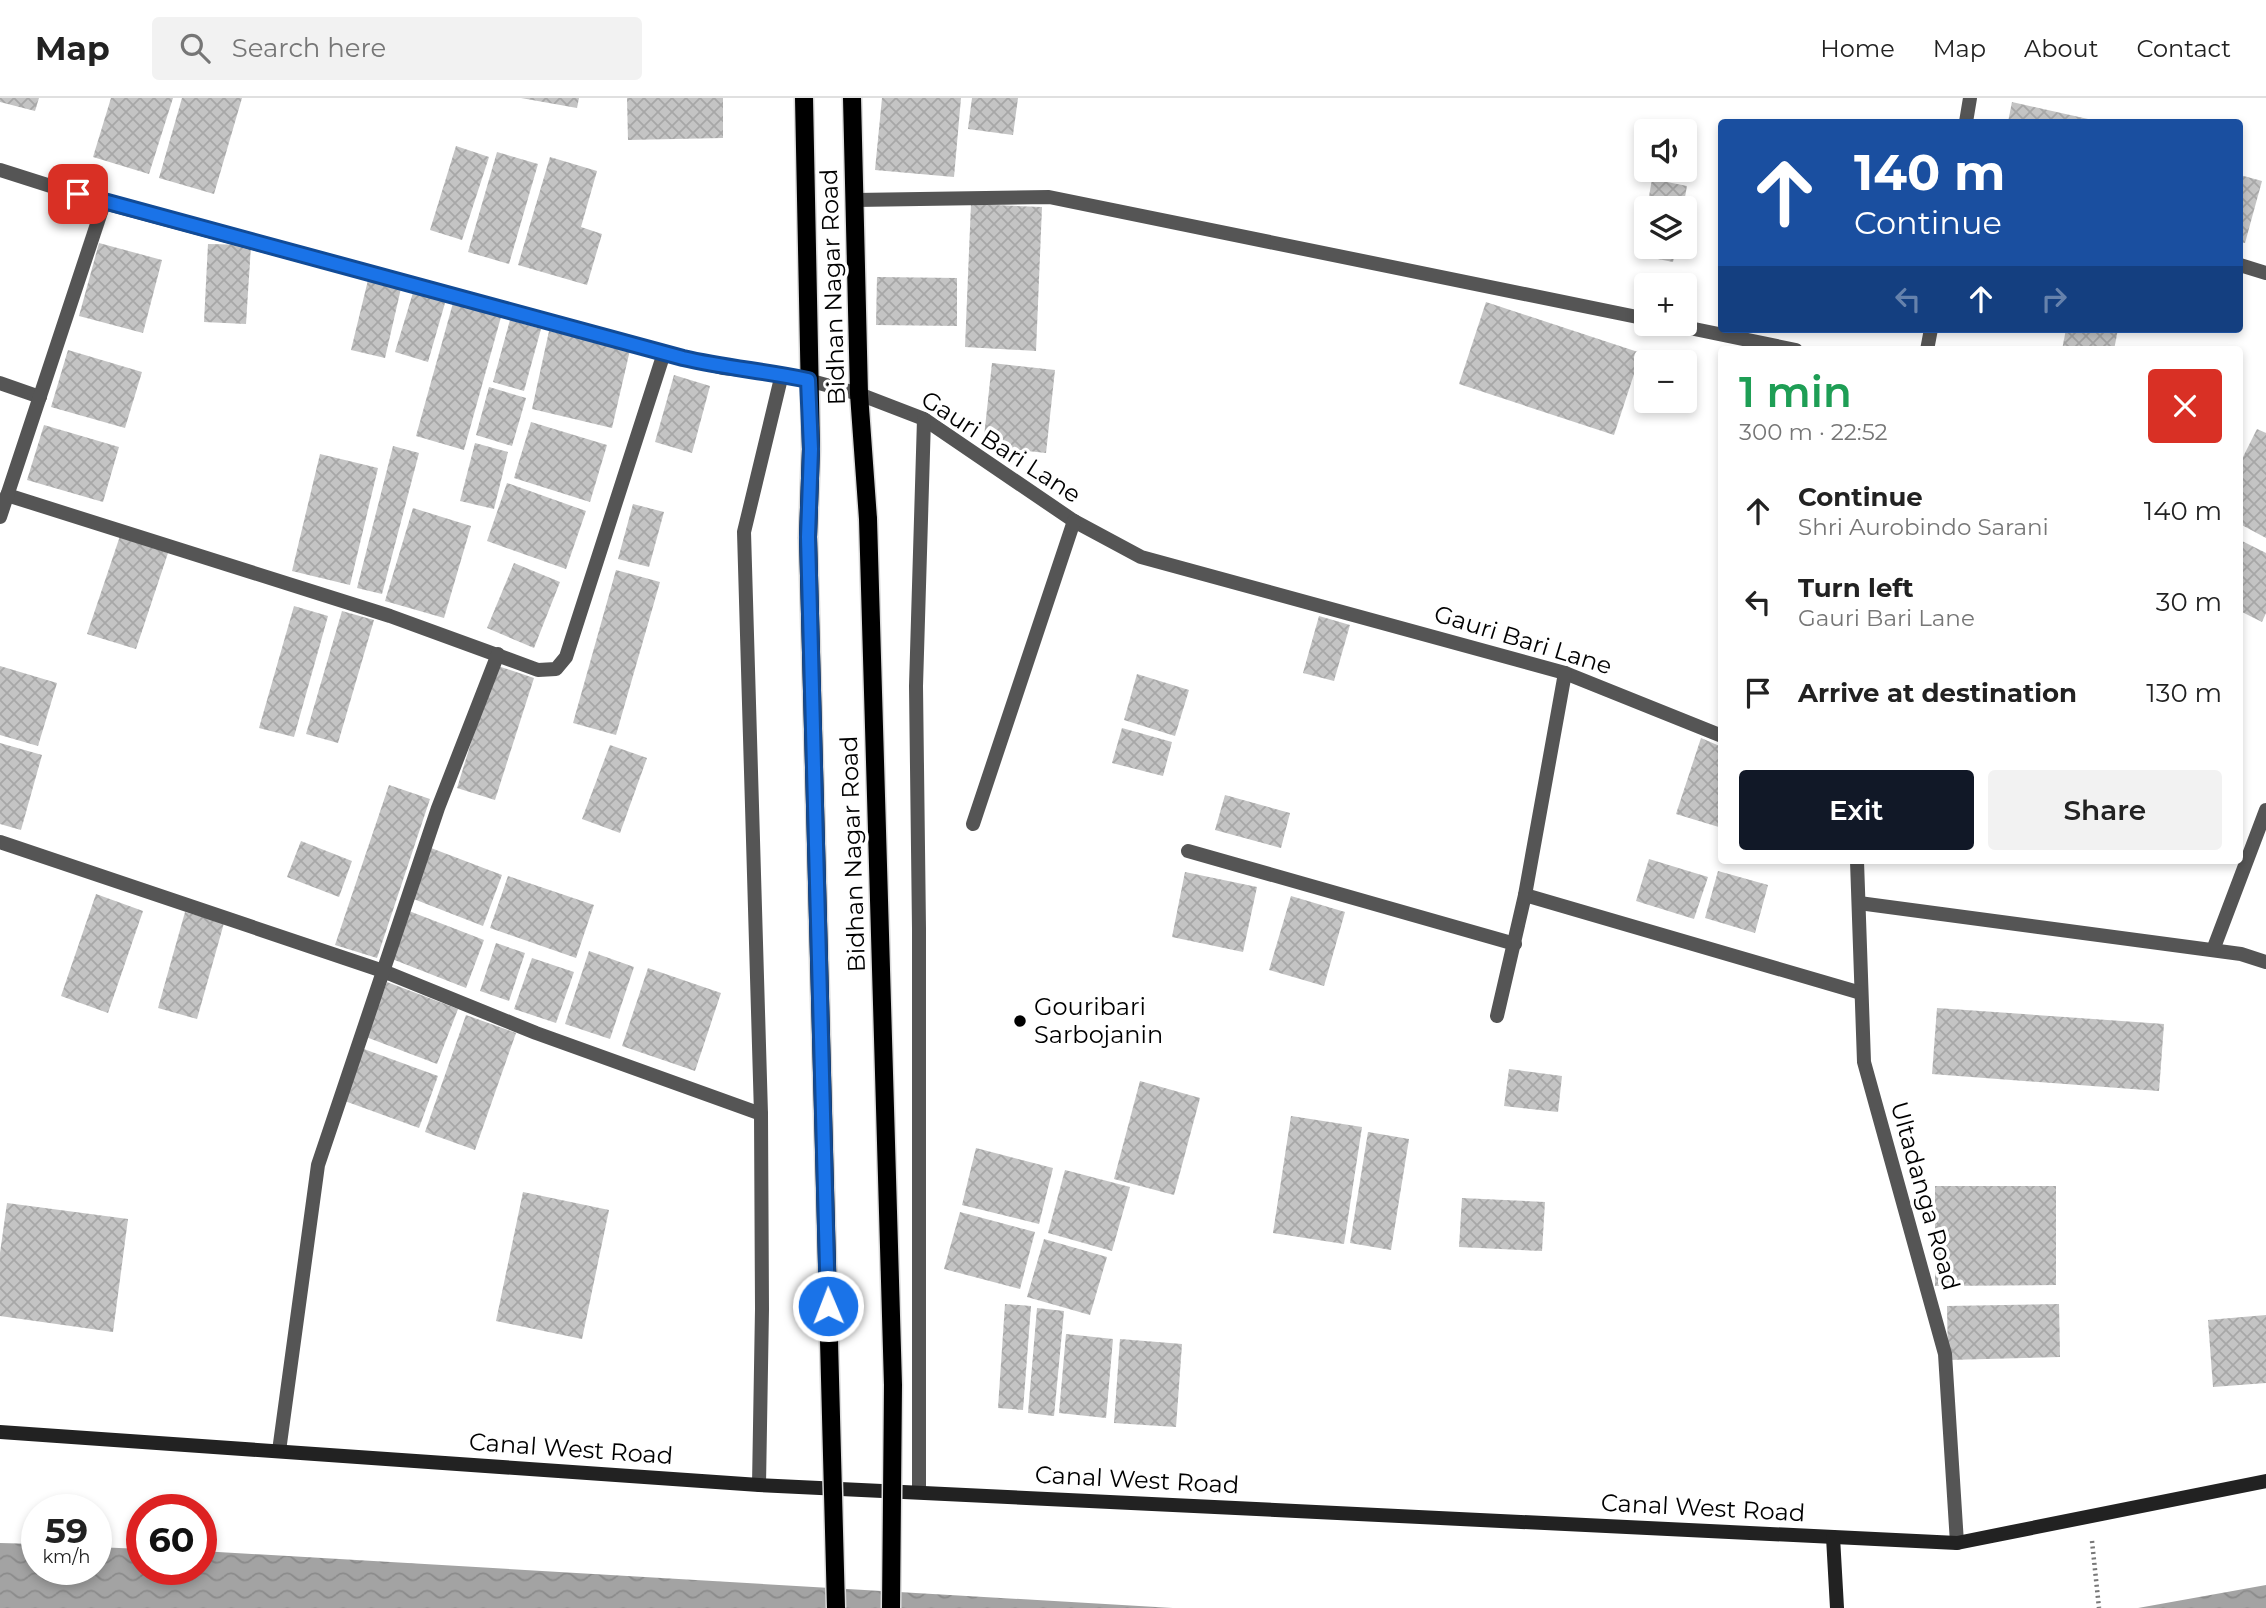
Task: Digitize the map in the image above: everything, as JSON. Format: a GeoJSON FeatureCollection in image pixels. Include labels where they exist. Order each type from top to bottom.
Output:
{"type":"FeatureCollection","features":[{"type":"Feature","properties":{"kind":"main road"},"geometry":{"type":"LineString","coordinates":[[804,98],[811,449],[808,537],[836,1608]]}},
{"type":"Feature","properties":{"kind":"main road","name":"Bidhan Nagar Road"},"geometry":{"type":"LineString","coordinates":[[852,98],[859,394],[868,519],[893,1385],[891,1608]]}},
{"type":"Feature","properties":{"kind":"main road","name":"Canal West Road"},"geometry":{"type":"LineString","coordinates":[[0,1432],[759,1485],[1957,1543],[2266,1480]]}},
{"type":"Feature","properties":{"kind":"main road"},"geometry":{"type":"LineString","coordinates":[[1833,1537],[1837,1608]]}},
{"type":"Feature","properties":{"kind":"street"},"geometry":{"type":"LineString","coordinates":[[1966,119],[1970,98]]}},
{"type":"Feature","properties":{"kind":"street","name":"Gauri Bari Lane"},"geometry":{"type":"LineString","coordinates":[[0,170],[104,203],[664,353],[723,368],[782,374],[859,394],[924,419],[1074,521],[1141,557],[1565,673],[1718,734]]}},
{"type":"Feature","properties":{"kind":"street"},"geometry":{"type":"LineString","coordinates":[[855,200],[1049,197],[1634,316]]}},
{"type":"Feature","properties":{"kind":"street"},"geometry":{"type":"LineString","coordinates":[[0,517],[104,203]]}},
{"type":"Feature","properties":{"kind":"street"},"geometry":{"type":"LineString","coordinates":[[2243,266],[2266,273]]}},
{"type":"Feature","properties":{"kind":"street"},"geometry":{"type":"LineString","coordinates":[[1697,330],[1777,346]]}},
{"type":"Feature","properties":{"kind":"street"},"geometry":{"type":"LineString","coordinates":[[7,495],[390,616],[538,670],[556,669],[566,657],[664,353]]}},
{"type":"Feature","properties":{"kind":"street"},"geometry":{"type":"LineString","coordinates":[[759,1485],[761,1114],[744,532],[782,374]]}},
{"type":"Feature","properties":{"kind":"street"},"geometry":{"type":"LineString","coordinates":[[0,383],[40,397]]}},
{"type":"Feature","properties":{"kind":"street"},"geometry":{"type":"LineString","coordinates":[[919,1492],[919,970],[915,686],[924,419]]}},
{"type":"Feature","properties":{"kind":"street"},"geometry":{"type":"LineString","coordinates":[[973,824],[1074,521]]}},
{"type":"Feature","properties":{"kind":"street"},"geometry":{"type":"LineString","coordinates":[[279,1451],[318,1165],[438,808],[498,654]]}},
{"type":"Feature","properties":{"kind":"street"},"geometry":{"type":"LineString","coordinates":[[1497,1016],[1525,895],[1565,673]]}},
{"type":"Feature","properties":{"kind":"street"},"geometry":{"type":"LineString","coordinates":[[2213,950],[2266,810]]}},
{"type":"Feature","properties":{"kind":"street"},"geometry":{"type":"LineString","coordinates":[[0,842],[383,971],[536,1033],[761,1114]]}},
{"type":"Feature","properties":{"kind":"street"},"geometry":{"type":"LineString","coordinates":[[1188,850],[1515,944]]}},
{"type":"Feature","properties":{"kind":"street","name":"Ultadanga Road"},"geometry":{"type":"LineString","coordinates":[[1857,864],[1864,1062],[1945,1354],[1957,1543]]}},
{"type":"Feature","properties":{"kind":"street"},"geometry":{"type":"LineString","coordinates":[[1525,895],[1861,993]]}},
{"type":"Feature","properties":{"kind":"street"},"geometry":{"type":"LineString","coordinates":[[1859,903],[2241,954],[2266,962]]}},
{"type":"Feature","properties":{"kind":"path"},"geometry":{"type":"LineString","coordinates":[[2090,1516],[2099,1608]]}},
{"type":"Feature","properties":{"kind":"water"},"geometry":{"type":"Polygon","coordinates":[[[0,1543],[21,1544],[21,1585],[112,1585],[112,1548],[126,1548],[126,1585],[217,1585],[217,1552],[1173,1608],[0,1608],[0,1543]]]}},
{"type":"Feature","properties":{"kind":"water"},"geometry":{"type":"Polygon","coordinates":[[[2266,1585],[2266,1608],[2138,1608],[2266,1585]]]}},
{"type":"Feature","properties":{"kind":"building"},"geometry":{"type":"Polygon","coordinates":[[[0,98],[39,98],[35,111],[0,102],[0,98]]]}},
{"type":"Feature","properties":{"kind":"building"},"geometry":{"type":"Polygon","coordinates":[[[111,98],[173,98],[149,174],[93,157],[111,98]]]}},
{"type":"Feature","properties":{"kind":"building"},"geometry":{"type":"Polygon","coordinates":[[[182,98],[242,98],[214,194],[159,178],[182,98]]]}},
{"type":"Feature","properties":{"kind":"building"},"geometry":{"type":"Polygon","coordinates":[[[521,98],[579,98],[577,108],[521,98]]]}},
{"type":"Feature","properties":{"kind":"building"},"geometry":{"type":"Polygon","coordinates":[[[627,98],[723,98],[723,138],[628,140],[627,98]]]}},
{"type":"Feature","properties":{"kind":"building"},"geometry":{"type":"Polygon","coordinates":[[[882,98],[961,98],[954,177],[875,170],[882,98]]]}},
{"type":"Feature","properties":{"kind":"building"},"geometry":{"type":"Polygon","coordinates":[[[972,98],[1018,98],[1013,135],[968,129],[972,98]]]}},
{"type":"Feature","properties":{"kind":"building"},"geometry":{"type":"Polygon","coordinates":[[[2012,102],[2088,119],[2009,119],[2012,102]]]}},
{"type":"Feature","properties":{"kind":"building"},"geometry":{"type":"Polygon","coordinates":[[[456,146],[489,157],[462,240],[430,230],[456,146]]]}},
{"type":"Feature","properties":{"kind":"building"},"geometry":{"type":"Polygon","coordinates":[[[497,152],[538,164],[509,264],[468,252],[497,152]]]}},
{"type":"Feature","properties":{"kind":"building"},"geometry":{"type":"Polygon","coordinates":[[[550,157],[597,171],[581,227],[602,234],[587,285],[518,265],[550,157]]]}},
{"type":"Feature","properties":{"kind":"building"},"geometry":{"type":"Polygon","coordinates":[[[2243,176],[2262,181],[2243,243],[2243,176]]]}},
{"type":"Feature","properties":{"kind":"building"},"geometry":{"type":"Polygon","coordinates":[[[1651,182],[1687,186],[1685,196],[1649,196],[1651,182]]]}},
{"type":"Feature","properties":{"kind":"building"},"geometry":{"type":"Polygon","coordinates":[[[971,204],[1042,207],[1036,351],[965,347],[971,204]]]}},
{"type":"Feature","properties":{"kind":"building"},"geometry":{"type":"Polygon","coordinates":[[[99,243],[162,260],[143,333],[79,316],[99,243]]]}},
{"type":"Feature","properties":{"kind":"building"},"geometry":{"type":"Polygon","coordinates":[[[208,244],[251,245],[246,324],[204,322],[208,244]]]}},
{"type":"Feature","properties":{"kind":"building"},"geometry":{"type":"Polygon","coordinates":[[[369,276],[402,284],[385,358],[351,350],[369,276]]]}},
{"type":"Feature","properties":{"kind":"building"},"geometry":{"type":"Polygon","coordinates":[[[877,277],[957,278],[957,326],[876,325],[877,277]]]}},
{"type":"Feature","properties":{"kind":"building"},"geometry":{"type":"Polygon","coordinates":[[[415,286],[447,296],[428,362],[395,352],[415,286]]]}},
{"type":"Feature","properties":{"kind":"building"},"geometry":{"type":"Polygon","coordinates":[[[1486,302],[1634,351],[1634,374],[1614,435],[1459,384],[1486,302]]]}},
{"type":"Feature","properties":{"kind":"building"},"geometry":{"type":"Polygon","coordinates":[[[453,303],[501,317],[464,450],[416,436],[453,303]]]}},
{"type":"Feature","properties":{"kind":"building"},"geometry":{"type":"Polygon","coordinates":[[[510,320],[541,329],[524,391],[493,382],[510,320]]]}},
{"type":"Feature","properties":{"kind":"building"},"geometry":{"type":"Polygon","coordinates":[[[549,331],[630,350],[612,428],[532,409],[549,331]]]}},
{"type":"Feature","properties":{"kind":"building"},"geometry":{"type":"Polygon","coordinates":[[[2065,333],[2117,333],[2115,346],[2063,346],[2065,333]]]}},
{"type":"Feature","properties":{"kind":"building"},"geometry":{"type":"Polygon","coordinates":[[[68,350],[142,372],[125,428],[51,407],[68,350]]]}},
{"type":"Feature","properties":{"kind":"building"},"geometry":{"type":"Polygon","coordinates":[[[992,363],[1055,370],[1046,453],[983,446],[992,363]]]}},
{"type":"Feature","properties":{"kind":"building"},"geometry":{"type":"Polygon","coordinates":[[[674,375],[710,386],[692,453],[655,442],[674,375]]]}},
{"type":"Feature","properties":{"kind":"building"},"geometry":{"type":"Polygon","coordinates":[[[489,387],[526,398],[512,446],[476,435],[489,387]]]}},
{"type":"Feature","properties":{"kind":"building"},"geometry":{"type":"Polygon","coordinates":[[[531,422],[607,445],[590,502],[514,478],[531,422]]]}},
{"type":"Feature","properties":{"kind":"building"},"geometry":{"type":"Polygon","coordinates":[[[44,425],[119,447],[103,502],[27,480],[44,425]]]}},
{"type":"Feature","properties":{"kind":"building"},"geometry":{"type":"Polygon","coordinates":[[[2257,429],[2266,433],[2266,538],[2243,526],[2243,457],[2257,429]]]}},
{"type":"Feature","properties":{"kind":"building"},"geometry":{"type":"Polygon","coordinates":[[[475,443],[508,452],[494,509],[460,501],[475,443]]]}},
{"type":"Feature","properties":{"kind":"building"},"geometry":{"type":"Polygon","coordinates":[[[393,446],[419,453],[382,594],[357,588],[393,446]]]}},
{"type":"Feature","properties":{"kind":"building"},"geometry":{"type":"Polygon","coordinates":[[[320,454],[378,468],[350,585],[292,571],[320,454]]]}},
{"type":"Feature","properties":{"kind":"building"},"geometry":{"type":"Polygon","coordinates":[[[507,483],[586,511],[566,569],[487,541],[507,483]]]}},
{"type":"Feature","properties":{"kind":"building"},"geometry":{"type":"Polygon","coordinates":[[[633,504],[664,512],[649,567],[618,559],[633,504]]]}},
{"type":"Feature","properties":{"kind":"building"},"geometry":{"type":"Polygon","coordinates":[[[413,508],[471,526],[444,618],[385,601],[413,508]]]}},
{"type":"Feature","properties":{"kind":"building"},"geometry":{"type":"Polygon","coordinates":[[[120,536],[168,553],[136,649],[87,634],[120,536]]]}},
{"type":"Feature","properties":{"kind":"building"},"geometry":{"type":"Polygon","coordinates":[[[2243,542],[2266,553],[2266,613],[2262,622],[2243,612],[2243,542]]]}},
{"type":"Feature","properties":{"kind":"building"},"geometry":{"type":"Polygon","coordinates":[[[514,563],[560,582],[534,648],[487,628],[514,563]]]}},
{"type":"Feature","properties":{"kind":"building"},"geometry":{"type":"Polygon","coordinates":[[[616,570],[660,582],[616,735],[573,723],[616,570]]]}},
{"type":"Feature","properties":{"kind":"building"},"geometry":{"type":"Polygon","coordinates":[[[294,606],[328,616],[294,737],[259,728],[294,606]]]}},
{"type":"Feature","properties":{"kind":"building"},"geometry":{"type":"Polygon","coordinates":[[[342,611],[374,620],[338,743],[306,734],[342,611]]]}},
{"type":"Feature","properties":{"kind":"building"},"geometry":{"type":"Polygon","coordinates":[[[1319,616],[1350,625],[1334,681],[1303,673],[1319,616]]]}},
{"type":"Feature","properties":{"kind":"building"},"geometry":{"type":"Polygon","coordinates":[[[495,665],[534,678],[495,800],[457,788],[495,665]]]}},
{"type":"Feature","properties":{"kind":"building"},"geometry":{"type":"Polygon","coordinates":[[[0,666],[57,683],[38,746],[0,735],[0,666]]]}},
{"type":"Feature","properties":{"kind":"building"},"geometry":{"type":"Polygon","coordinates":[[[1137,674],[1189,690],[1175,736],[1124,720],[1137,674]]]}},
{"type":"Feature","properties":{"kind":"building"},"geometry":{"type":"Polygon","coordinates":[[[1122,728],[1172,742],[1163,776],[1112,763],[1122,728]]]}},
{"type":"Feature","properties":{"kind":"building"},"geometry":{"type":"Polygon","coordinates":[[[1701,738],[1718,745],[1718,827],[1676,814],[1701,738]]]}},
{"type":"Feature","properties":{"kind":"building"},"geometry":{"type":"Polygon","coordinates":[[[0,743],[42,755],[21,830],[0,824],[0,743]]]}},
{"type":"Feature","properties":{"kind":"building"},"geometry":{"type":"Polygon","coordinates":[[[610,745],[647,758],[620,833],[582,819],[610,745]]]}},
{"type":"Feature","properties":{"kind":"building"},"geometry":{"type":"Polygon","coordinates":[[[389,785],[430,799],[377,958],[335,945],[389,785]]]}},
{"type":"Feature","properties":{"kind":"building"},"geometry":{"type":"Polygon","coordinates":[[[1225,795],[1290,813],[1281,848],[1215,830],[1225,795]]]}},
{"type":"Feature","properties":{"kind":"building"},"geometry":{"type":"Polygon","coordinates":[[[301,841],[352,861],[339,897],[287,877],[301,841]]]}},
{"type":"Feature","properties":{"kind":"building"},"geometry":{"type":"Polygon","coordinates":[[[431,848],[502,875],[483,926],[411,898],[431,848]]]}},
{"type":"Feature","properties":{"kind":"building"},"geometry":{"type":"Polygon","coordinates":[[[1649,859],[1708,877],[1694,919],[1636,901],[1649,859]]]}},
{"type":"Feature","properties":{"kind":"building"},"geometry":{"type":"Polygon","coordinates":[[[1718,871],[1768,885],[1755,933],[1705,918],[1718,871]]]}},
{"type":"Feature","properties":{"kind":"building"},"geometry":{"type":"Polygon","coordinates":[[[1185,872],[1257,887],[1243,952],[1172,937],[1185,872]]]}},
{"type":"Feature","properties":{"kind":"building"},"geometry":{"type":"Polygon","coordinates":[[[508,876],[594,905],[576,958],[490,928],[508,876]]]}},
{"type":"Feature","properties":{"kind":"building"},"geometry":{"type":"Polygon","coordinates":[[[96,894],[143,911],[108,1013],[61,996],[96,894]]]}},
{"type":"Feature","properties":{"kind":"building"},"geometry":{"type":"Polygon","coordinates":[[[1291,896],[1345,912],[1324,986],[1269,970],[1291,896]]]}},
{"type":"Feature","properties":{"kind":"building"},"geometry":{"type":"Polygon","coordinates":[[[409,911],[484,940],[466,988],[392,959],[409,911]]]}},
{"type":"Feature","properties":{"kind":"building"},"geometry":{"type":"Polygon","coordinates":[[[185,912],[224,923],[197,1019],[158,1008],[185,912]]]}},
{"type":"Feature","properties":{"kind":"building"},"geometry":{"type":"Polygon","coordinates":[[[496,943],[525,953],[509,1001],[480,991],[496,943]]]}},
{"type":"Feature","properties":{"kind":"building"},"geometry":{"type":"Polygon","coordinates":[[[589,951],[634,967],[610,1039],[565,1024],[589,951]]]}},
{"type":"Feature","properties":{"kind":"building"},"geometry":{"type":"Polygon","coordinates":[[[532,958],[574,972],[556,1023],[514,1009],[532,958]]]}},
{"type":"Feature","properties":{"kind":"building"},"geometry":{"type":"Polygon","coordinates":[[[648,968],[721,993],[695,1071],[622,1046],[648,968]]]}},
{"type":"Feature","properties":{"kind":"building"},"geometry":{"type":"Polygon","coordinates":[[[387,982],[458,1009],[437,1064],[366,1037],[387,982]]]}},
{"type":"Feature","properties":{"kind":"building"},"geometry":{"type":"Polygon","coordinates":[[[1937,1008],[2164,1024],[2159,1091],[1932,1074],[1937,1008]]]}},
{"type":"Feature","properties":{"kind":"building"},"geometry":{"type":"Polygon","coordinates":[[[466,1015],[516,1033],[475,1150],[425,1132],[466,1015]]]}},
{"type":"Feature","properties":{"kind":"building"},"geometry":{"type":"Polygon","coordinates":[[[361,1048],[438,1076],[419,1128],[342,1100],[361,1048]]]}},
{"type":"Feature","properties":{"kind":"building"},"geometry":{"type":"Polygon","coordinates":[[[1509,1069],[1562,1076],[1558,1112],[1504,1106],[1509,1069]]]}},
{"type":"Feature","properties":{"kind":"building"},"geometry":{"type":"Polygon","coordinates":[[[1140,1081],[1200,1098],[1174,1195],[1114,1179],[1140,1081]]]}},
{"type":"Feature","properties":{"kind":"building"},"geometry":{"type":"Polygon","coordinates":[[[1291,1116],[1362,1127],[1344,1244],[1273,1233],[1291,1116]]]}},
{"type":"Feature","properties":{"kind":"building"},"geometry":{"type":"Polygon","coordinates":[[[1368,1132],[1409,1139],[1391,1250],[1350,1243],[1368,1132]]]}},
{"type":"Feature","properties":{"kind":"building"},"geometry":{"type":"Polygon","coordinates":[[[976,1148],[1053,1168],[1039,1224],[962,1205],[976,1148]]]}},
{"type":"Feature","properties":{"kind":"building"},"geometry":{"type":"Polygon","coordinates":[[[1065,1170],[1130,1187],[1112,1251],[1048,1233],[1065,1170]]]}},
{"type":"Feature","properties":{"kind":"building"},"geometry":{"type":"Polygon","coordinates":[[[1935,1186],[2056,1186],[2056,1285],[1935,1286],[1935,1186]]]}},
{"type":"Feature","properties":{"kind":"building"},"geometry":{"type":"Polygon","coordinates":[[[523,1192],[609,1210],[582,1339],[496,1321],[523,1192]]]}},
{"type":"Feature","properties":{"kind":"building"},"geometry":{"type":"Polygon","coordinates":[[[1462,1198],[1545,1202],[1542,1251],[1459,1247],[1462,1198]]]}},
{"type":"Feature","properties":{"kind":"building"},"geometry":{"type":"Polygon","coordinates":[[[7,1203],[128,1219],[113,1332],[0,1316],[0,1253],[7,1203]]]}},
{"type":"Feature","properties":{"kind":"building"},"geometry":{"type":"Polygon","coordinates":[[[960,1212],[1035,1232],[1020,1289],[944,1269],[960,1212]]]}},
{"type":"Feature","properties":{"kind":"building"},"geometry":{"type":"Polygon","coordinates":[[[1044,1239],[1107,1257],[1090,1315],[1027,1297],[1044,1239]]]}},
{"type":"Feature","properties":{"kind":"building"},"geometry":{"type":"Polygon","coordinates":[[[1005,1304],[1031,1306],[1023,1410],[998,1408],[1005,1304]]]}},
{"type":"Feature","properties":{"kind":"building"},"geometry":{"type":"Polygon","coordinates":[[[2059,1304],[2060,1357],[1948,1360],[1947,1306],[2059,1304]]]}},
{"type":"Feature","properties":{"kind":"building"},"geometry":{"type":"Polygon","coordinates":[[[1037,1308],[1064,1311],[1054,1416],[1028,1413],[1037,1308]]]}},
{"type":"Feature","properties":{"kind":"building"},"geometry":{"type":"Polygon","coordinates":[[[2266,1315],[2266,1383],[2213,1387],[2208,1320],[2266,1315]]]}},
{"type":"Feature","properties":{"kind":"building"},"geometry":{"type":"Polygon","coordinates":[[[1066,1334],[1113,1339],[1106,1418],[1059,1413],[1066,1334]]]}},
{"type":"Feature","properties":{"kind":"building"},"geometry":{"type":"Polygon","coordinates":[[[1120,1339],[1182,1344],[1176,1427],[1114,1423],[1120,1339]]]}},
{"type":"Feature","properties":{"kind":"place","name":"Gouribari Sarbojanin"},"geometry":{"type":"Point","coordinates":[1020,1021]}},
{"type":"Feature","properties":{"kind":"route"},"geometry":{"type":"LineString","coordinates":[[78,194],[683,358],[723,368],[782,374],[808,380],[811,449],[808,537],[828,1306]]}}]}
